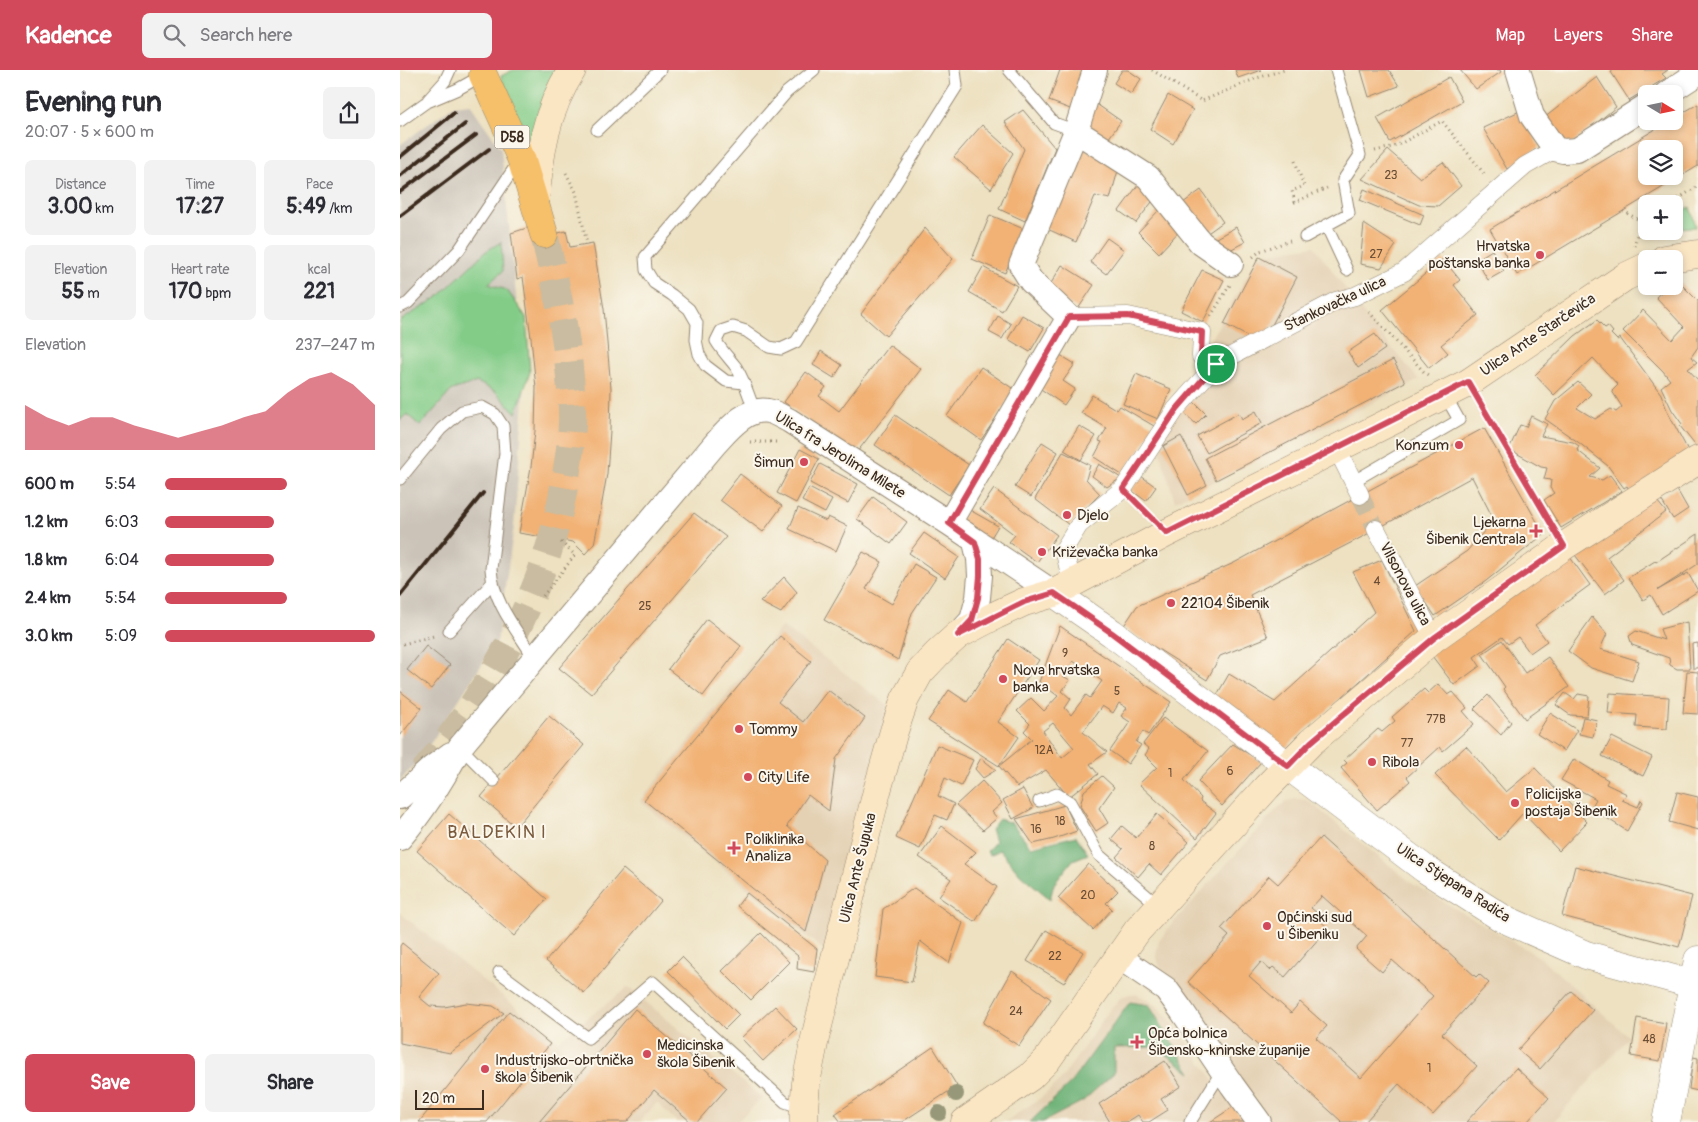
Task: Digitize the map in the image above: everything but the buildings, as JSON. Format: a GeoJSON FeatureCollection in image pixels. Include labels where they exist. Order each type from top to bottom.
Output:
{"type":"FeatureCollection","features":[{"type":"Feature","properties":{"kind":"main road"},"geometry":{"type":"LineString","coordinates":[[535,202],[538,167],[544,133],[553,106],[572,70]]}},
{"type":"Feature","properties":{"kind":"main road","name":"D58"},"geometry":{"type":"LineString","coordinates":[[483,72],[521,158],[544,234]]}},
{"type":"Feature","properties":{"kind":"main road"},"geometry":{"type":"LineString","coordinates":[[1683,256],[1698,254]]}},
{"type":"Feature","properties":{"kind":"main road","name":"Ulica Ante Starčevića"},"geometry":{"type":"LineString","coordinates":[[1063,588],[1167,533],[1456,389],[1616,282],[1638,271]]}},
{"type":"Feature","properties":{"kind":"main road"},"geometry":{"type":"LineString","coordinates":[[965,1122],[1030,1077],[1047,1060],[1137,931],[1311,742],[1434,638],[1564,546],[1698,460]]}},
{"type":"Feature","properties":{"kind":"main road","name":"Ulica Ante Šupuka"},"geometry":{"type":"LineString","coordinates":[[804,1115],[806,1083],[815,1038],[877,791],[905,700],[920,672],[958,635],[1024,602],[1063,588]]}},
{"type":"Feature","properties":{"kind":"street"},"geometry":{"type":"LineString","coordinates":[[1095,70],[1076,132],[1021,265],[1031,281],[1069,317],[1128,316],[1202,332],[1201,356],[1216,364]]}},
{"type":"Feature","properties":{"kind":"street"},"geometry":{"type":"LineString","coordinates":[[1518,70],[1532,116],[1555,149],[1563,151],[1577,150],[1638,111]]}},
{"type":"Feature","properties":{"kind":"street"},"geometry":{"type":"LineString","coordinates":[[1680,85],[1698,73]]}},
{"type":"Feature","properties":{"kind":"street"},"geometry":{"type":"LineString","coordinates":[[1076,132],[1148,177],[1201,243],[1236,270]]}},
{"type":"Feature","properties":{"kind":"street","name":"Stankovačka ulica"},"geometry":{"type":"LineString","coordinates":[[1063,588],[1064,549],[1079,525],[1123,489],[1176,410],[1216,364],[1336,301],[1355,296],[1404,272],[1525,166],[1555,149]]}},
{"type":"Feature","properties":{"kind":"street"},"geometry":{"type":"LineString","coordinates":[[949,523],[1069,317]]}},
{"type":"Feature","properties":{"kind":"street","name":"Ulica fra Jerolima Milete"},"geometry":{"type":"LineString","coordinates":[[460,747],[732,425],[755,412],[768,411],[790,421],[949,523],[975,542],[1063,588],[1112,633],[1288,766]]}},
{"type":"Feature","properties":{"kind":"street"},"geometry":{"type":"LineString","coordinates":[[1337,449],[1357,488]]}},
{"type":"Feature","properties":{"kind":"street","name":"Vilsonova ulica"},"geometry":{"type":"LineString","coordinates":[[1376,530],[1434,638]]}},
{"type":"Feature","properties":{"kind":"street","name":"Ulica Ante Šupuka"},"geometry":{"type":"LineString","coordinates":[[958,635],[972,620],[978,598],[980,559],[975,542]]}},
{"type":"Feature","properties":{"kind":"street"},"geometry":{"type":"LineString","coordinates":[[400,797],[432,768],[460,747]]}},
{"type":"Feature","properties":{"kind":"street"},"geometry":{"type":"LineString","coordinates":[[400,838],[428,801],[460,747]]}},
{"type":"Feature","properties":{"kind":"street","name":"Ulica Stjepana Radića"},"geometry":{"type":"LineString","coordinates":[[1288,766],[1425,869],[1502,918],[1586,955],[1695,972]]}},
{"type":"Feature","properties":{"kind":"street"},"geometry":{"type":"LineString","coordinates":[[1119,957],[1166,990],[1259,1122]]}},
{"type":"Feature","properties":{"kind":"street"},"geometry":{"type":"LineString","coordinates":[[1666,1122],[1695,972]]}},
{"type":"Feature","properties":{"kind":"lane"},"geometry":{"type":"LineString","coordinates":[[425,103],[445,81],[450,70]]}},
{"type":"Feature","properties":{"kind":"lane"},"geometry":{"type":"LineString","coordinates":[[597,130],[660,70]]}},
{"type":"Feature","properties":{"kind":"lane"},"geometry":{"type":"LineString","coordinates":[[744,383],[726,380],[705,365],[699,354],[696,340],[698,323],[689,309],[654,283],[646,270],[645,258],[787,92],[814,70]]}},
{"type":"Feature","properties":{"kind":"lane"},"geometry":{"type":"LineString","coordinates":[[755,412],[735,366],[723,353],[716,341],[721,331],[733,327],[746,330],[769,347],[781,349],[796,342],[957,86],[955,70]]}},
{"type":"Feature","properties":{"kind":"lane"},"geometry":{"type":"LineString","coordinates":[[1009,70],[1054,123],[1076,132]]}},
{"type":"Feature","properties":{"kind":"lane"},"geometry":{"type":"LineString","coordinates":[[1305,237],[1349,213],[1343,180],[1360,156],[1336,70]]}},
{"type":"Feature","properties":{"kind":"lane"},"geometry":{"type":"LineString","coordinates":[[400,120],[425,103],[483,72]]}},
{"type":"Feature","properties":{"kind":"lane"},"geometry":{"type":"LineString","coordinates":[[400,307],[408,303],[459,250],[521,158]]}},
{"type":"Feature","properties":{"kind":"lane"},"geometry":{"type":"LineString","coordinates":[[1326,225],[1347,270]]}},
{"type":"Feature","properties":{"kind":"lane"},"geometry":{"type":"LineString","coordinates":[[1357,488],[1460,420],[1456,389]]}},
{"type":"Feature","properties":{"kind":"lane"},"geometry":{"type":"LineString","coordinates":[[400,479],[441,429],[462,411],[482,407],[495,414],[503,426],[505,453],[491,569],[492,583],[497,598],[534,658]]}},
{"type":"Feature","properties":{"kind":"lane"},"geometry":{"type":"LineString","coordinates":[[449,631],[492,583]]}},
{"type":"Feature","properties":{"kind":"lane"},"geometry":{"type":"LineString","coordinates":[[460,747],[494,781]]}},
{"type":"Feature","properties":{"kind":"lane"},"geometry":{"type":"LineString","coordinates":[[1039,801],[1056,794],[1070,802],[1099,855],[1160,907]]}},
{"type":"Feature","properties":{"kind":"lane"},"geometry":{"type":"LineString","coordinates":[[499,972],[588,1038],[652,982],[785,1102],[804,1115]]}},
{"type":"Feature","properties":{"kind":"lane"},"geometry":{"type":"LineString","coordinates":[[1190,1122],[1222,1071]]}},
{"type":"Feature","properties":{"kind":"path"},"geometry":{"type":"LineString","coordinates":[[1152,70],[1202,101],[1257,78],[1284,70]]}},
{"type":"Feature","properties":{"kind":"path"},"geometry":{"type":"LineString","coordinates":[[1360,156],[1396,146],[1442,121],[1498,190]]}},
{"type":"Feature","properties":{"kind":"path"},"geometry":{"type":"LineString","coordinates":[[1295,161],[1304,186],[1292,191],[1295,202],[1343,180]]}},
{"type":"Feature","properties":{"kind":"path"},"geometry":{"type":"LineString","coordinates":[[566,173],[576,192],[587,244]]}},
{"type":"Feature","properties":{"kind":"path"},"geometry":{"type":"LineString","coordinates":[[1683,196],[1698,186]]}},
{"type":"Feature","properties":{"kind":"path"},"geometry":{"type":"LineString","coordinates":[[1623,211],[1638,219]]}},
{"type":"Feature","properties":{"kind":"path"},"geometry":{"type":"LineString","coordinates":[[1202,332],[1236,270],[1260,251],[1305,237]]}},
{"type":"Feature","properties":{"kind":"path"},"geometry":{"type":"LineString","coordinates":[[1355,296],[1425,373]]}},
{"type":"Feature","properties":{"kind":"path"},"geometry":{"type":"LineString","coordinates":[[1456,389],[1564,546]]}},
{"type":"Feature","properties":{"kind":"path"},"geometry":{"type":"LineString","coordinates":[[1123,489],[1167,533]]}},
{"type":"Feature","properties":{"kind":"path"},"geometry":{"type":"LineString","coordinates":[[543,596],[576,555],[559,540]]}},
{"type":"Feature","properties":{"kind":"path"},"geometry":{"type":"LineString","coordinates":[[403,644],[449,631]]}},
{"type":"Feature","properties":{"kind":"shaded area"},"geometry":{"type":"Polygon","coordinates":[[[470,104],[501,149],[525,384],[514,526],[497,641],[421,758],[400,781],[400,145],[453,106],[470,104]]]}},
{"type":"Feature","properties":{"kind":"shaded area"},"geometry":{"type":"Polygon","coordinates":[[[1314,246],[1367,318],[1419,380],[1175,501],[1155,436],[1259,255],[1314,246]]]}},
{"type":"Feature","properties":{"kind":"shaded area","name":"City Life"},"geometry":{"type":"Polygon","coordinates":[[[782,626],[887,705],[825,951],[640,801],[782,626]]]}},
{"type":"Feature","properties":{"kind":"shaded area"},"geometry":{"type":"Polygon","coordinates":[[[1296,799],[1307,800],[1413,884],[1541,958],[1629,1037],[1553,1122],[1273,1122],[1246,1087],[1186,991],[1159,965],[1156,954],[1159,941],[1171,925],[1279,807],[1287,801],[1296,799]]]}},
{"type":"Feature","properties":{"kind":"shaded area"},"geometry":{"type":"Polygon","coordinates":[[[400,913],[558,1041],[628,987],[762,1098],[737,1122],[677,1122],[657,1103],[639,1122],[400,1122],[400,913]]]}},
{"type":"Feature","properties":{"kind":"shaded area","name":"Opća bolnica Šibensko-kninske županije"},"geometry":{"type":"Polygon","coordinates":[[[1130,994],[1138,995],[1156,1005],[1174,1024],[1244,1122],[1005,1122],[1042,1097],[1060,1081],[1111,1008],[1120,998],[1130,994]]]}},
{"type":"Feature","properties":{"kind":"green space"},"geometry":{"type":"Polygon","coordinates":[[[513,70],[562,70],[535,144],[526,146],[503,91],[501,76],[513,70]]]}},
{"type":"Feature","properties":{"kind":"green space"},"geometry":{"type":"Polygon","coordinates":[[[1690,207],[1696,227],[1683,228],[1683,210],[1690,207]]]}},
{"type":"Feature","properties":{"kind":"green space"},"geometry":{"type":"Polygon","coordinates":[[[501,242],[503,271],[488,284],[507,290],[526,317],[530,372],[516,413],[496,392],[477,382],[452,390],[420,426],[407,414],[400,420],[400,321],[438,297],[485,252],[501,242]]]}},
{"type":"Feature","properties":{"kind":"green space"},"geometry":{"type":"Polygon","coordinates":[[[999,819],[1012,823],[1031,847],[1076,836],[1088,854],[1073,860],[1054,884],[1050,899],[1020,874],[1000,850],[990,855],[987,851],[995,842],[991,829],[999,819]]]}},
{"type":"Feature","properties":{"kind":"green space"},"geometry":{"type":"Polygon","coordinates":[[[1130,1002],[1149,1005],[1191,1073],[1157,1047],[1114,1048],[1114,1073],[1083,1101],[1043,1122],[1030,1122],[1069,1085],[1130,1002]]]}},
{"type":"Feature","properties":{"kind":"tunnel"},"geometry":{"type":"LineString","coordinates":[[423,773],[472,706],[494,672],[530,599],[545,561],[557,522],[569,454],[572,409],[569,365],[562,321],[544,234]]}},
{"type":"Feature","properties":{"kind":"tunnel"},"geometry":{"type":"LineString","coordinates":[[1360,495],[1376,529]]}},
{"type":"Feature","properties":{"kind":"railway"},"geometry":{"type":"LineString","coordinates":[[400,157],[454,113]]}},
{"type":"Feature","properties":{"kind":"railway"},"geometry":{"type":"LineString","coordinates":[[400,176],[465,124]]}},
{"type":"Feature","properties":{"kind":"railway"},"geometry":{"type":"LineString","coordinates":[[400,192],[476,135]]}},
{"type":"Feature","properties":{"kind":"railway"},"geometry":{"type":"LineString","coordinates":[[400,216],[489,149]]}},
{"type":"Feature","properties":{"kind":"railway"},"geometry":{"type":"LineString","coordinates":[[400,596],[483,493]]}},
{"type":"Feature","properties":{"kind":"place","name":"Hrvatska poštanska banka"},"geometry":{"type":"Point","coordinates":[1540,255]}},
{"type":"Feature","properties":{"kind":"place","name":"Konzum"},"geometry":{"type":"Point","coordinates":[1459,445]}},
{"type":"Feature","properties":{"kind":"place","name":"Šimun"},"geometry":{"type":"Point","coordinates":[804,462]}},
{"type":"Feature","properties":{"kind":"place","name":"Djelo"},"geometry":{"type":"Point","coordinates":[1067,515]}},
{"type":"Feature","properties":{"kind":"place","name":"Ljekarna Šibenik Centrala"},"geometry":{"type":"Point","coordinates":[1536,531]}},
{"type":"Feature","properties":{"kind":"place","name":"Križevačka banka"},"geometry":{"type":"Point","coordinates":[1042,552]}},
{"type":"Feature","properties":{"kind":"place","name":"22104 Šibenik"},"geometry":{"type":"Point","coordinates":[1171,603]}},
{"type":"Feature","properties":{"kind":"place","name":"Nova hrvatska banka"},"geometry":{"type":"Point","coordinates":[1003,679]}},
{"type":"Feature","properties":{"kind":"place","name":"Tommy"},"geometry":{"type":"Point","coordinates":[739,729]}},
{"type":"Feature","properties":{"kind":"place","name":"Ribola"},"geometry":{"type":"Point","coordinates":[1372,762]}},
{"type":"Feature","properties":{"kind":"place","name":"City Life"},"geometry":{"type":"Point","coordinates":[748,777]}},
{"type":"Feature","properties":{"kind":"place","name":"Policijska postaja Šibenik"},"geometry":{"type":"Point","coordinates":[1515,803]}},
{"type":"Feature","properties":{"kind":"place","name":"Poliklinika Analiza"},"geometry":{"type":"Point","coordinates":[734,848]}},
{"type":"Feature","properties":{"kind":"place","name":"Općinski sud u Šibeniku"},"geometry":{"type":"Point","coordinates":[1267,926]}},
{"type":"Feature","properties":{"kind":"place","name":"Opća bolnica Šibensko-kninske županije"},"geometry":{"type":"Point","coordinates":[1137,1042]}},
{"type":"Feature","properties":{"kind":"place","name":"Medicinska škola Šibenik"},"geometry":{"type":"Point","coordinates":[647,1054]}},
{"type":"Feature","properties":{"kind":"place","name":"Industrijsko-obrtnička škola Šibenik"},"geometry":{"type":"Point","coordinates":[485,1069]}},
{"type":"Feature","properties":{"kind":"district","name":"BALDEKIN I"},"geometry":{"type":"Point","coordinates":[497,832]}},
{"type":"Feature","properties":{"kind":"route"},"geometry":{"type":"LineString","coordinates":[[1128,316],[1202,332],[1201,356],[1216,364],[1176,410],[1123,489],[1167,533],[1468,382],[1564,546],[1434,638],[1311,742],[1288,766],[1112,633],[1054,593],[1024,602],[996,614],[958,635],[972,620],[978,598],[980,559],[975,542],[949,523],[1069,317],[1128,316]]}}]}
